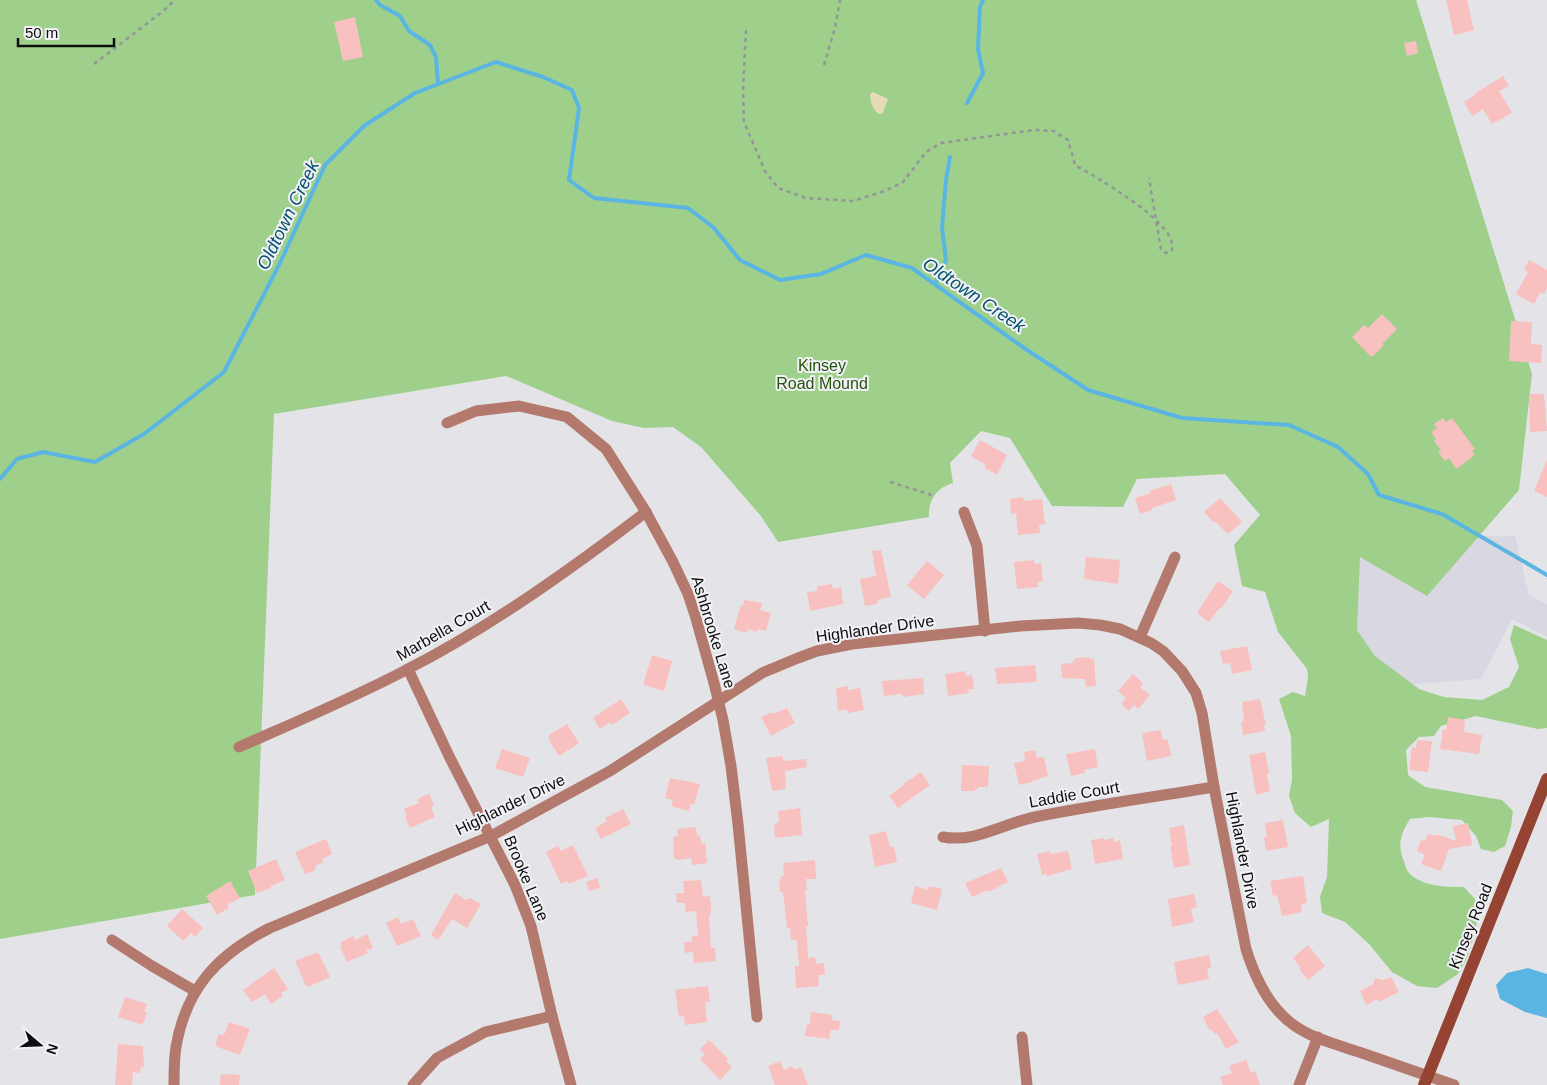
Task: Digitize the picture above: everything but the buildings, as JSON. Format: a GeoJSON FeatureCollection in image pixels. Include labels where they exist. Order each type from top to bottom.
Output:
{"type":"FeatureCollection","features":[{"type":"Feature","properties":{"kind":"street","name":"Ashbrooke Lane"},"geometry":{"type":"LineString","coordinates":[[446,423],[476,411],[519,406],[567,417],[606,449],[646,512],[673,562],[688,594],[718,700],[731,766],[757,1017]]}},
{"type":"Feature","properties":{"kind":"street","name":"Marbella Court"},"geometry":{"type":"LineString","coordinates":[[239,748],[408,669],[486,625],[571,569],[646,512]]}},
{"type":"Feature","properties":{"kind":"street"},"geometry":{"type":"LineString","coordinates":[[964,512],[977,546],[985,630]]}},
{"type":"Feature","properties":{"kind":"street"},"geometry":{"type":"LineString","coordinates":[[1140,637],[1175,557]]}},
{"type":"Feature","properties":{"kind":"street","name":"Highlander Drive"},"geometry":{"type":"LineString","coordinates":[[174,1085],[175,1049],[183,1018],[196,991],[212,969],[228,953],[247,940],[297,917],[491,836],[610,771],[718,700],[762,674],[818,651],[852,644],[1020,626],[1078,623],[1120,629],[1140,637],[1162,651],[1182,671],[1196,693],[1202,713],[1214,787],[1246,949],[1252,970],[1261,987],[1282,1014],[1296,1026],[1318,1038],[1426,1080],[1454,1085]]}},
{"type":"Feature","properties":{"kind":"street","name":"Brooke Lane"},"geometry":{"type":"LineString","coordinates":[[408,669],[449,756],[491,836],[531,926],[552,1016],[571,1085]]}},
{"type":"Feature","properties":{"kind":"street","name":"Kinsey Road"},"geometry":{"type":"LineString","coordinates":[[1426,1080],[1547,779]]}},
{"type":"Feature","properties":{"kind":"street","name":"Laddie Court"},"geometry":{"type":"LineString","coordinates":[[943,837],[954,839],[975,837],[1033,817],[1214,787]]}},
{"type":"Feature","properties":{"kind":"street"},"geometry":{"type":"LineString","coordinates":[[112,940],[196,991]]}},
{"type":"Feature","properties":{"kind":"street"},"geometry":{"type":"LineString","coordinates":[[413,1085],[437,1058],[485,1032],[552,1016]]}},
{"type":"Feature","properties":{"kind":"street"},"geometry":{"type":"LineString","coordinates":[[1022,1037],[1028,1085]]}},
{"type":"Feature","properties":{"kind":"street"},"geometry":{"type":"LineString","coordinates":[[1299,1085],[1318,1038]]}},
{"type":"Feature","properties":{"kind":"path"},"geometry":{"type":"LineString","coordinates":[[94,64],[175,0]]}},
{"type":"Feature","properties":{"kind":"path"},"geometry":{"type":"LineString","coordinates":[[824,65],[835,28],[840,0]]}},
{"type":"Feature","properties":{"kind":"path"},"geometry":{"type":"LineString","coordinates":[[746,30],[743,89],[744,122],[765,171],[778,188],[806,198],[853,201],[885,191],[903,182],[926,152],[941,143],[1034,130],[1054,131],[1068,140],[1075,165],[1125,195],[1157,222],[1172,240],[1173,248],[1171,252],[1166,253],[1161,250],[1157,222],[1149,178]]}},
{"type":"Feature","properties":{"kind":"path"},"geometry":{"type":"LineString","coordinates":[[890,482],[929,494],[935,498]]}},
{"type":"Feature","properties":{"kind":"shaded area"},"geometry":{"type":"Polygon","coordinates":[[[1317,536],[1515,536],[1529,595],[1547,604],[1547,637],[1512,619],[1481,679],[1404,685],[1309,640],[1317,536]]]}},
{"type":"Feature","properties":{"kind":"green space","name":"Kinsey Road Mound"},"geometry":{"type":"Polygon","coordinates":[[[0,0],[1416,0],[1532,374],[1519,490],[1427,596],[1360,557],[1357,630],[1375,656],[1419,689],[1444,697],[1482,700],[1509,687],[1519,667],[1510,639],[1514,625],[1547,640],[1547,728],[1538,729],[1476,716],[1441,726],[1434,736],[1419,737],[1406,750],[1408,775],[1425,787],[1502,800],[1513,811],[1511,827],[1505,846],[1494,852],[1481,849],[1476,836],[1462,820],[1428,817],[1410,819],[1403,833],[1400,848],[1409,873],[1428,884],[1464,887],[1475,899],[1479,912],[1474,936],[1466,960],[1458,974],[1437,988],[1417,986],[1392,972],[1369,944],[1345,922],[1322,913],[1320,897],[1327,877],[1329,819],[1311,827],[1295,813],[1289,796],[1292,779],[1291,736],[1279,699],[1293,692],[1305,696],[1308,677],[1307,669],[1278,632],[1265,592],[1242,586],[1234,545],[1260,515],[1225,474],[1137,479],[1123,507],[1052,506],[1010,438],[981,431],[950,463],[953,483],[942,488],[935,495],[930,505],[929,517],[778,542],[761,516],[701,447],[673,427],[644,428],[612,421],[506,376],[274,414],[255,895],[0,939],[0,0]]]}},
{"type":"Feature","properties":{"kind":"sand"},"geometry":{"type":"Polygon","coordinates":[[[873,92],[888,99],[883,113],[877,113],[871,103],[870,94],[873,92]]]}},
{"type":"Feature","properties":{"kind":"water"},"geometry":{"type":"Polygon","coordinates":[[[1528,968],[1547,974],[1547,1018],[1525,1012],[1500,999],[1496,985],[1507,973],[1528,968]]]}},
{"type":"Feature","properties":{"kind":"waterway"},"geometry":{"type":"LineString","coordinates":[[376,0],[380,5],[400,16],[409,31],[430,45],[436,57],[438,84]]}},
{"type":"Feature","properties":{"kind":"waterway"},"geometry":{"type":"LineString","coordinates":[[967,103],[983,73],[978,49],[980,7],[983,0]]}},
{"type":"Feature","properties":{"kind":"waterway","name":"Oldtown Creek"},"geometry":{"type":"LineString","coordinates":[[0,479],[17,459],[43,452],[95,462],[144,434],[224,372],[280,263],[325,165],[364,126],[415,93],[496,62],[543,77],[572,90],[579,108],[569,180],[594,198],[688,208],[713,227],[740,260],[780,280],[821,274],[866,255],[912,268],[1024,348],[1088,390],[1182,418],[1289,425],[1338,447],[1368,474],[1379,495],[1442,514],[1547,575]]}},
{"type":"Feature","properties":{"kind":"waterway"},"geometry":{"type":"LineString","coordinates":[[935,284],[946,260],[942,227],[950,157]]}}]}
